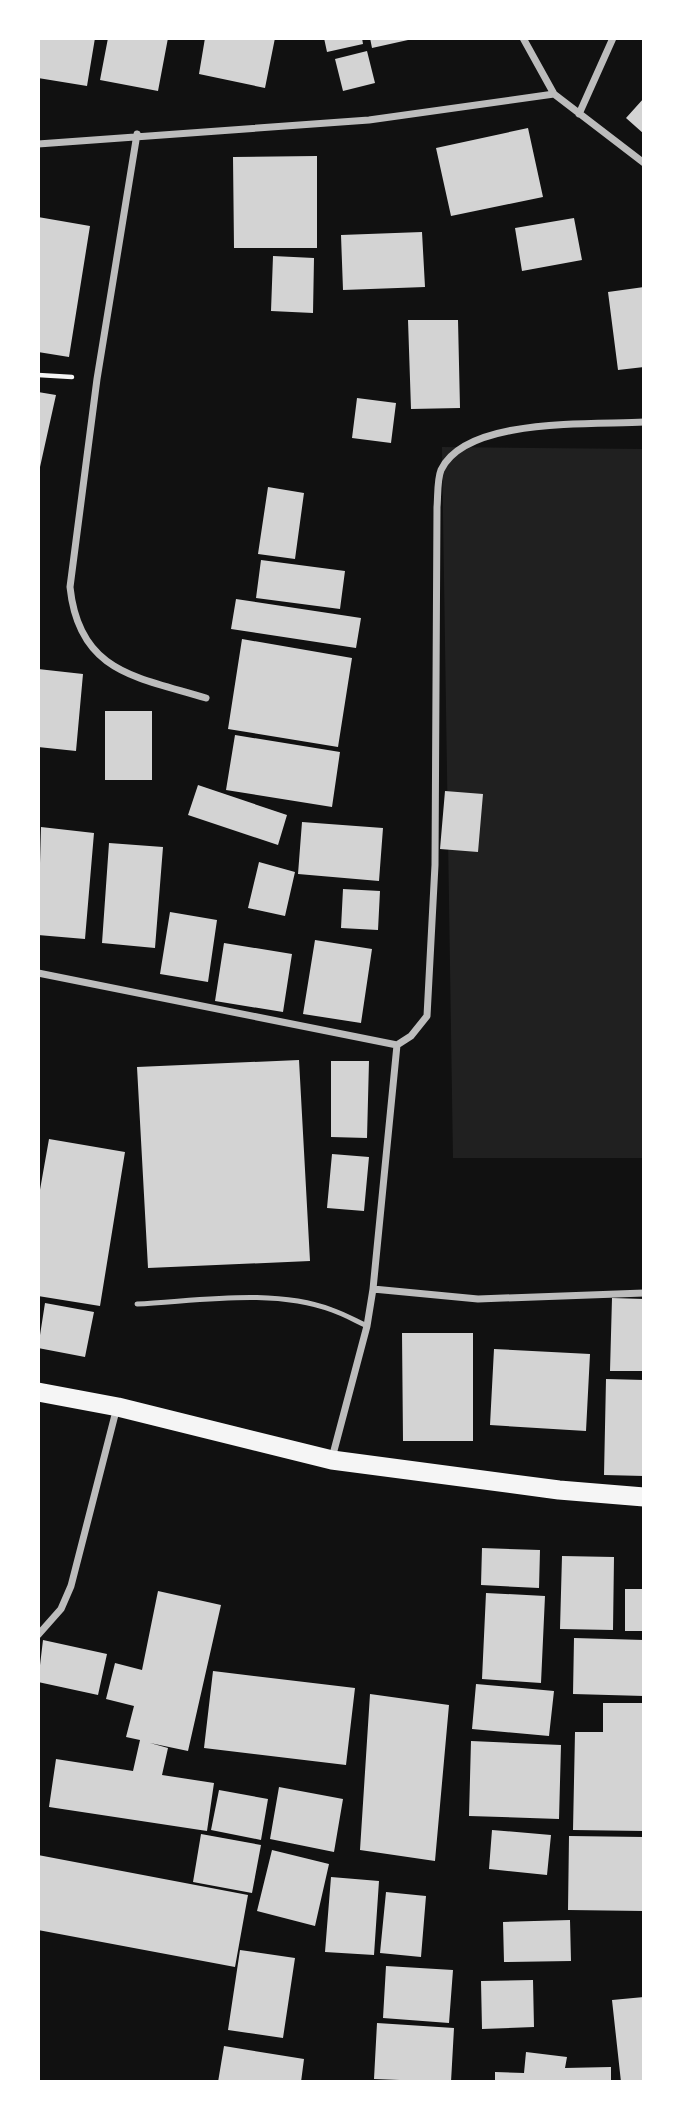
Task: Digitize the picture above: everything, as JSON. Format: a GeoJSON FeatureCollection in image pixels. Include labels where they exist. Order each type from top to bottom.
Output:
{"type":"FeatureCollection","features":[{"type":"Feature","properties":{"kind":"highway"},"geometry":{"type":"LineString","coordinates":[[38,1392],[117,1407],[332,1460],[559,1490],[643,1497]]}},
{"type":"Feature","properties":{"kind":"street"},"geometry":{"type":"LineString","coordinates":[[523,38],[555,94],[643,163]]}},
{"type":"Feature","properties":{"kind":"street"},"geometry":{"type":"LineString","coordinates":[[579,114],[613,38]]}},
{"type":"Feature","properties":{"kind":"street"},"geometry":{"type":"LineString","coordinates":[[38,144],[137,134],[369,120],[555,94]]}},
{"type":"Feature","properties":{"kind":"street"},"geometry":{"type":"LineString","coordinates":[[137,134],[96,392],[69,587],[73,616],[87,641],[102,659],[126,674],[206,698]]}},
{"type":"Feature","properties":{"kind":"street"},"geometry":{"type":"LineString","coordinates":[[38,973],[397,1045],[411,1036],[427,1016],[435,864],[437,507],[440,471],[455,450],[478,437],[502,430],[643,422]]}},
{"type":"Feature","properties":{"kind":"street"},"geometry":{"type":"LineString","coordinates":[[332,1460],[367,1326],[373,1289],[397,1045]]}},
{"type":"Feature","properties":{"kind":"street"},"geometry":{"type":"LineString","coordinates":[[373,1289],[478,1299],[643,1293]]}},
{"type":"Feature","properties":{"kind":"street"},"geometry":{"type":"LineString","coordinates":[[38,1635],[61,1609],[71,1586],[117,1407]]}},
{"type":"Feature","properties":{"kind":"lane"},"geometry":{"type":"LineString","coordinates":[[137,1304],[267,1299],[300,1302],[332,1310],[367,1326]]}},
{"type":"Feature","properties":{"kind":"shaded area"},"geometry":{"type":"Polygon","coordinates":[[[442,447],[643,449],[643,1158],[453,1158],[442,447]]]}},
{"type":"Feature","properties":{"kind":"building"},"geometry":{"type":"Polygon","coordinates":[[[38,38],[95,38],[87,86],[38,78],[38,38]]]}},
{"type":"Feature","properties":{"kind":"building"},"geometry":{"type":"Polygon","coordinates":[[[108,38],[168,38],[158,91],[100,80],[108,38]]]}},
{"type":"Feature","properties":{"kind":"building"},"geometry":{"type":"Polygon","coordinates":[[[205,38],[275,38],[265,88],[199,74],[205,38]]]}},
{"type":"Feature","properties":{"kind":"building"},"geometry":{"type":"Polygon","coordinates":[[[324,38],[362,38],[363,44],[327,52],[324,38]]]}},
{"type":"Feature","properties":{"kind":"building"},"geometry":{"type":"Polygon","coordinates":[[[370,38],[408,38],[408,40],[372,48],[370,38]]]}},
{"type":"Feature","properties":{"kind":"building"},"geometry":{"type":"Polygon","coordinates":[[[367,51],[375,83],[343,91],[335,59],[367,51]]]}},
{"type":"Feature","properties":{"kind":"building"},"geometry":{"type":"Polygon","coordinates":[[[644,98],[644,134],[626,118],[644,98]]]}},
{"type":"Feature","properties":{"kind":"building"},"geometry":{"type":"Polygon","coordinates":[[[528,128],[543,197],[451,216],[436,148],[528,128]]]}},
{"type":"Feature","properties":{"kind":"building"},"geometry":{"type":"Polygon","coordinates":[[[317,156],[317,248],[234,248],[233,157],[317,156]]]}},
{"type":"Feature","properties":{"kind":"building"},"geometry":{"type":"Polygon","coordinates":[[[38,217],[90,226],[69,357],[38,352],[38,217]]]}},
{"type":"Feature","properties":{"kind":"building"},"geometry":{"type":"Polygon","coordinates":[[[574,218],[582,260],[522,271],[515,228],[574,218]]]}},
{"type":"Feature","properties":{"kind":"building"},"geometry":{"type":"Polygon","coordinates":[[[422,232],[425,287],[343,290],[341,235],[422,232]]]}},
{"type":"Feature","properties":{"kind":"building"},"geometry":{"type":"Polygon","coordinates":[[[273,256],[314,258],[313,313],[271,311],[273,256]]]}},
{"type":"Feature","properties":{"kind":"building"},"geometry":{"type":"Polygon","coordinates":[[[644,287],[644,367],[618,370],[608,292],[644,287]]]}},
{"type":"Feature","properties":{"kind":"building"},"geometry":{"type":"Polygon","coordinates":[[[408,320],[458,320],[460,408],[411,409],[408,320]]]}},
{"type":"Feature","properties":{"kind":"building"},"geometry":{"type":"Polygon","coordinates":[[[38,392],[56,395],[40,467],[38,467],[38,392]]]}},
{"type":"Feature","properties":{"kind":"building"},"geometry":{"type":"Polygon","coordinates":[[[357,398],[396,403],[391,443],[352,438],[357,398]]]}},
{"type":"Feature","properties":{"kind":"building"},"geometry":{"type":"Polygon","coordinates":[[[268,487],[304,493],[295,559],[258,554],[268,487]]]}},
{"type":"Feature","properties":{"kind":"building"},"geometry":{"type":"Polygon","coordinates":[[[261,560],[345,571],[340,609],[256,598],[261,560]]]}},
{"type":"Feature","properties":{"kind":"building"},"geometry":{"type":"Polygon","coordinates":[[[236,599],[361,618],[356,648],[231,629],[236,599]]]}},
{"type":"Feature","properties":{"kind":"building"},"geometry":{"type":"Polygon","coordinates":[[[242,639],[352,658],[338,747],[228,729],[242,639]]]}},
{"type":"Feature","properties":{"kind":"building"},"geometry":{"type":"Polygon","coordinates":[[[38,669],[83,674],[76,751],[38,747],[38,669]]]}},
{"type":"Feature","properties":{"kind":"building"},"geometry":{"type":"Polygon","coordinates":[[[105,711],[152,711],[152,780],[105,780],[105,711]]]}},
{"type":"Feature","properties":{"kind":"building"},"geometry":{"type":"Polygon","coordinates":[[[235,735],[340,752],[332,807],[226,790],[235,735]]]}},
{"type":"Feature","properties":{"kind":"building"},"geometry":{"type":"Polygon","coordinates":[[[198,785],[287,815],[278,845],[188,815],[198,785]]]}},
{"type":"Feature","properties":{"kind":"building"},"geometry":{"type":"Polygon","coordinates":[[[445,791],[483,794],[478,852],[440,849],[445,791]]]}},
{"type":"Feature","properties":{"kind":"building"},"geometry":{"type":"Polygon","coordinates":[[[302,822],[383,828],[379,881],[298,874],[302,822]]]}},
{"type":"Feature","properties":{"kind":"building"},"geometry":{"type":"Polygon","coordinates":[[[41,827],[94,833],[85,939],[38,935],[41,827]]]}},
{"type":"Feature","properties":{"kind":"building"},"geometry":{"type":"Polygon","coordinates":[[[109,843],[163,847],[155,948],[102,943],[109,843]]]}},
{"type":"Feature","properties":{"kind":"building"},"geometry":{"type":"Polygon","coordinates":[[[259,862],[295,872],[285,916],[248,908],[259,862]]]}},
{"type":"Feature","properties":{"kind":"building"},"geometry":{"type":"Polygon","coordinates":[[[343,889],[380,891],[378,930],[341,928],[343,889]]]}},
{"type":"Feature","properties":{"kind":"building"},"geometry":{"type":"Polygon","coordinates":[[[170,912],[217,920],[208,982],[160,974],[170,912]]]}},
{"type":"Feature","properties":{"kind":"building"},"geometry":{"type":"Polygon","coordinates":[[[315,940],[372,949],[361,1023],[303,1014],[315,940]]]}},
{"type":"Feature","properties":{"kind":"building"},"geometry":{"type":"Polygon","coordinates":[[[224,943],[292,954],[283,1012],[215,1001],[224,943]]]}},
{"type":"Feature","properties":{"kind":"building"},"geometry":{"type":"Polygon","coordinates":[[[299,1060],[310,1261],[148,1268],[137,1067],[299,1060]]]}},
{"type":"Feature","properties":{"kind":"building"},"geometry":{"type":"Polygon","coordinates":[[[331,1061],[369,1061],[367,1138],[331,1137],[331,1061]]]}},
{"type":"Feature","properties":{"kind":"building"},"geometry":{"type":"Polygon","coordinates":[[[49,1139],[125,1152],[100,1306],[38,1296],[38,1201],[49,1139]]]}},
{"type":"Feature","properties":{"kind":"building"},"geometry":{"type":"Polygon","coordinates":[[[332,1154],[369,1157],[364,1211],[327,1208],[332,1154]]]}},
{"type":"Feature","properties":{"kind":"building"},"geometry":{"type":"Polygon","coordinates":[[[612,1298],[644,1299],[644,1371],[610,1371],[612,1298]]]}},
{"type":"Feature","properties":{"kind":"building"},"geometry":{"type":"Polygon","coordinates":[[[45,1303],[94,1312],[85,1357],[38,1348],[45,1303]]]}},
{"type":"Feature","properties":{"kind":"building"},"geometry":{"type":"Polygon","coordinates":[[[402,1333],[473,1333],[473,1441],[403,1441],[402,1333]]]}},
{"type":"Feature","properties":{"kind":"building"},"geometry":{"type":"Polygon","coordinates":[[[494,1349],[590,1354],[586,1431],[490,1425],[494,1349]]]}},
{"type":"Feature","properties":{"kind":"building"},"geometry":{"type":"Polygon","coordinates":[[[606,1379],[644,1380],[644,1476],[604,1475],[606,1379]]]}},
{"type":"Feature","properties":{"kind":"building"},"geometry":{"type":"Polygon","coordinates":[[[482,1548],[540,1550],[539,1588],[481,1585],[482,1548]]]}},
{"type":"Feature","properties":{"kind":"building"},"geometry":{"type":"Polygon","coordinates":[[[562,1556],[614,1557],[613,1630],[560,1629],[562,1556]]]}},
{"type":"Feature","properties":{"kind":"building"},"geometry":{"type":"Polygon","coordinates":[[[625,1589],[644,1589],[644,1631],[625,1631],[625,1589]]]}},
{"type":"Feature","properties":{"kind":"building"},"geometry":{"type":"Polygon","coordinates":[[[158,1591],[221,1605],[188,1751],[150,1743],[168,1748],[162,1775],[214,1783],[207,1831],[49,1807],[56,1759],[133,1771],[140,1740],[126,1737],[134,1706],[106,1699],[115,1663],[142,1670],[158,1591]]]}},
{"type":"Feature","properties":{"kind":"building"},"geometry":{"type":"Polygon","coordinates":[[[486,1593],[545,1596],[541,1683],[482,1679],[486,1593]]]}},
{"type":"Feature","properties":{"kind":"building"},"geometry":{"type":"Polygon","coordinates":[[[574,1638],[644,1640],[644,1696],[573,1694],[574,1638]]]}},
{"type":"Feature","properties":{"kind":"building"},"geometry":{"type":"Polygon","coordinates":[[[43,1640],[107,1654],[98,1695],[38,1682],[43,1640]]]}},
{"type":"Feature","properties":{"kind":"building"},"geometry":{"type":"Polygon","coordinates":[[[213,1671],[355,1688],[346,1765],[204,1748],[213,1671]]]}},
{"type":"Feature","properties":{"kind":"building"},"geometry":{"type":"Polygon","coordinates":[[[476,1684],[554,1691],[549,1736],[472,1729],[476,1684]]]}},
{"type":"Feature","properties":{"kind":"building"},"geometry":{"type":"Polygon","coordinates":[[[370,1694],[449,1705],[435,1861],[360,1850],[370,1694]]]}},
{"type":"Feature","properties":{"kind":"building"},"geometry":{"type":"Polygon","coordinates":[[[603,1703],[644,1703],[644,1831],[573,1830],[575,1732],[603,1732],[603,1703]]]}},
{"type":"Feature","properties":{"kind":"building"},"geometry":{"type":"Polygon","coordinates":[[[471,1741],[561,1745],[559,1819],[469,1816],[471,1741]]]}},
{"type":"Feature","properties":{"kind":"building"},"geometry":{"type":"Polygon","coordinates":[[[279,1787],[343,1799],[334,1852],[270,1839],[279,1787]]]}},
{"type":"Feature","properties":{"kind":"building"},"geometry":{"type":"Polygon","coordinates":[[[219,1790],[268,1799],[261,1840],[211,1830],[219,1790]]]}},
{"type":"Feature","properties":{"kind":"building"},"geometry":{"type":"Polygon","coordinates":[[[492,1830],[551,1835],[547,1875],[489,1869],[492,1830]]]}},
{"type":"Feature","properties":{"kind":"building"},"geometry":{"type":"Polygon","coordinates":[[[201,1834],[261,1845],[252,1893],[193,1882],[201,1834]]]}},
{"type":"Feature","properties":{"kind":"building"},"geometry":{"type":"Polygon","coordinates":[[[569,1836],[644,1837],[644,1911],[568,1910],[569,1836]]]}},
{"type":"Feature","properties":{"kind":"building"},"geometry":{"type":"Polygon","coordinates":[[[272,1850],[329,1864],[315,1926],[257,1911],[272,1850]]]}},
{"type":"Feature","properties":{"kind":"building"},"geometry":{"type":"Polygon","coordinates":[[[38,1855],[248,1895],[235,1967],[38,1930],[38,1855]]]}},
{"type":"Feature","properties":{"kind":"building"},"geometry":{"type":"Polygon","coordinates":[[[331,1877],[379,1881],[374,1955],[325,1952],[331,1877]]]}},
{"type":"Feature","properties":{"kind":"building"},"geometry":{"type":"Polygon","coordinates":[[[386,1892],[426,1896],[421,1957],[380,1953],[386,1892]]]}},
{"type":"Feature","properties":{"kind":"building"},"geometry":{"type":"Polygon","coordinates":[[[570,1920],[571,1961],[504,1962],[503,1922],[570,1920]]]}},
{"type":"Feature","properties":{"kind":"building"},"geometry":{"type":"Polygon","coordinates":[[[240,1950],[295,1958],[283,2038],[228,2030],[240,1950]]]}},
{"type":"Feature","properties":{"kind":"building"},"geometry":{"type":"Polygon","coordinates":[[[386,1966],[453,1970],[449,2023],[383,2018],[386,1966]]]}},
{"type":"Feature","properties":{"kind":"building"},"geometry":{"type":"Polygon","coordinates":[[[533,1980],[534,2027],[482,2029],[481,1981],[533,1980]]]}},
{"type":"Feature","properties":{"kind":"building"},"geometry":{"type":"Polygon","coordinates":[[[644,1997],[644,2082],[621,2082],[612,2000],[644,1997]]]}},
{"type":"Feature","properties":{"kind":"building"},"geometry":{"type":"Polygon","coordinates":[[[377,2023],[454,2028],[451,2082],[374,2079],[377,2023]]]}},
{"type":"Feature","properties":{"kind":"building"},"geometry":{"type":"Polygon","coordinates":[[[224,2046],[304,2059],[301,2082],[218,2082],[224,2046]]]}},
{"type":"Feature","properties":{"kind":"building"},"geometry":{"type":"Polygon","coordinates":[[[526,2052],[567,2057],[565,2068],[611,2067],[611,2082],[495,2082],[495,2072],[524,2073],[526,2052]]]}}]}
